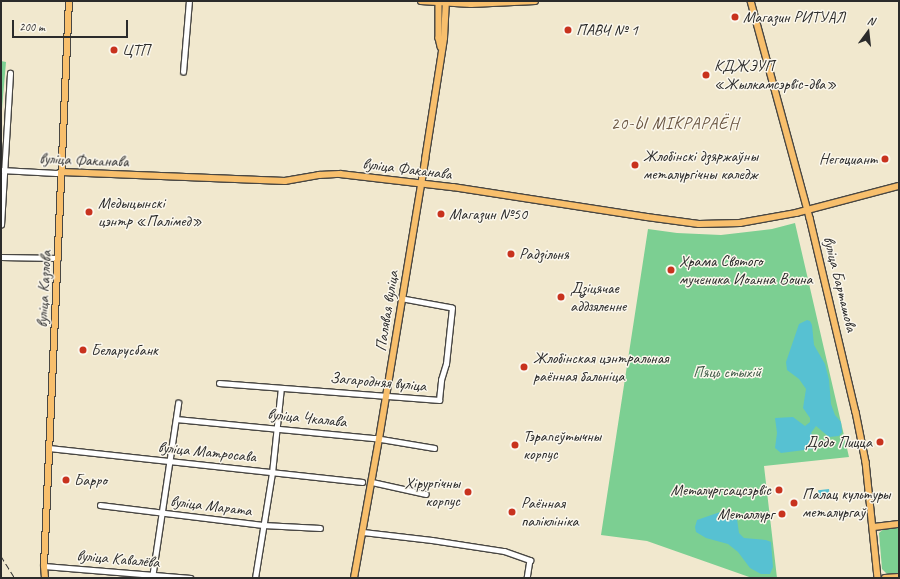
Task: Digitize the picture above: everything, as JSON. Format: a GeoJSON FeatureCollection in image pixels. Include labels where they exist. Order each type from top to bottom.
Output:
{"type":"FeatureCollection","features":[{"type":"Feature","properties":{"kind":"main road","name":"вуліца Казлова"},"geometry":{"type":"LineString","coordinates":[[45,578],[44,566],[69,1]]}},
{"type":"Feature","properties":{"kind":"main road"},"geometry":{"type":"LineString","coordinates":[[421,1],[499,4],[535,1]]}},
{"type":"Feature","properties":{"kind":"main road","name":"вуліца Барташова"},"geometry":{"type":"LineString","coordinates":[[752,1],[808,210],[862,435],[874,527],[878,578]]}},
{"type":"Feature","properties":{"kind":"main road","name":"Палявая вуліца"},"geometry":{"type":"LineString","coordinates":[[439,2],[439,38],[441,47]]}},
{"type":"Feature","properties":{"kind":"main road","name":"Палявая вуліца"},"geometry":{"type":"LineString","coordinates":[[354,578],[403,299],[441,47],[444,38],[446,2]]}},
{"type":"Feature","properties":{"kind":"main road","name":"вуліца Факанава"},"geometry":{"type":"LineString","coordinates":[[62,172],[285,181],[319,175],[340,174],[421,183],[687,223],[740,223],[808,210],[899,186]]}},
{"type":"Feature","properties":{"kind":"main road"},"geometry":{"type":"LineString","coordinates":[[874,527],[899,524]]}},
{"type":"Feature","properties":{"kind":"main road"},"geometry":{"type":"LineString","coordinates":[[885,578],[899,576]]}},
{"type":"Feature","properties":{"kind":"street"},"geometry":{"type":"LineString","coordinates":[[183,72],[189,1]]}},
{"type":"Feature","properties":{"kind":"street"},"geometry":{"type":"LineString","coordinates":[[1,225],[2,170],[10,73]]}},
{"type":"Feature","properties":{"kind":"street","name":"вуліца Факанава"},"geometry":{"type":"LineString","coordinates":[[2,170],[62,172]]}},
{"type":"Feature","properties":{"kind":"street"},"geometry":{"type":"LineString","coordinates":[[1,257],[58,258]]}},
{"type":"Feature","properties":{"kind":"street","name":"Загародняя вуліца"},"geometry":{"type":"LineString","coordinates":[[219,383],[439,400],[441,380],[446,364],[452,308],[403,299]]}},
{"type":"Feature","properties":{"kind":"street"},"geometry":{"type":"LineString","coordinates":[[255,578],[272,473],[281,388]]}},
{"type":"Feature","properties":{"kind":"street"},"geometry":{"type":"LineString","coordinates":[[152,576],[178,404]]}},
{"type":"Feature","properties":{"kind":"street","name":"вуліца Чкалава"},"geometry":{"type":"LineString","coordinates":[[176,418],[379,439],[434,448]]}},
{"type":"Feature","properties":{"kind":"street","name":"вуліца Матросава"},"geometry":{"type":"LineString","coordinates":[[49,448],[362,482]]}},
{"type":"Feature","properties":{"kind":"street"},"geometry":{"type":"LineString","coordinates":[[372,482],[426,494]]}},
{"type":"Feature","properties":{"kind":"street","name":"вуліца Марата"},"geometry":{"type":"LineString","coordinates":[[100,505],[263,525],[320,528]]}},
{"type":"Feature","properties":{"kind":"street"},"geometry":{"type":"LineString","coordinates":[[362,532],[432,540],[504,551],[530,560],[527,578]]}},
{"type":"Feature","properties":{"kind":"street","name":"вуліца Кавалёва"},"geometry":{"type":"LineString","coordinates":[[44,566],[191,578]]}},
{"type":"Feature","properties":{"kind":"green space"},"geometry":{"type":"Polygon","coordinates":[[[1,61],[6,62],[2,109],[1,109],[1,61]]]}},
{"type":"Feature","properties":{"kind":"green space","name":"Пяць стыхій"},"geometry":{"type":"Polygon","coordinates":[[[795,223],[849,457],[764,466],[777,578],[752,578],[647,541],[601,535],[648,229],[677,233],[721,235],[772,229],[795,223]]]}},
{"type":"Feature","properties":{"kind":"green space"},"geometry":{"type":"Polygon","coordinates":[[[899,526],[899,574],[887,574],[882,569],[879,533],[885,528],[899,526]]]}},
{"type":"Feature","properties":{"kind":"water"},"geometry":{"type":"Polygon","coordinates":[[[807,320],[810,321],[812,325],[814,345],[825,364],[829,380],[831,404],[835,415],[841,422],[842,432],[839,436],[829,437],[816,426],[811,433],[821,444],[820,448],[781,453],[775,448],[777,433],[775,418],[793,417],[805,426],[810,422],[810,418],[803,408],[806,389],[799,379],[787,370],[786,362],[799,324],[807,320]]]}},
{"type":"Feature","properties":{"kind":"water"},"geometry":{"type":"Polygon","coordinates":[[[829,489],[830,498],[819,499],[818,490],[829,489]]]}},
{"type":"Feature","properties":{"kind":"water"},"geometry":{"type":"Polygon","coordinates":[[[723,511],[733,514],[737,519],[739,533],[744,538],[766,540],[771,542],[773,567],[770,574],[761,574],[750,568],[738,552],[728,544],[706,538],[696,532],[695,527],[697,520],[723,511]]]}},
{"type":"Feature","properties":{"kind":"railway"},"geometry":{"type":"LineString","coordinates":[[1,556],[15,578]]}},
{"type":"Feature","properties":{"kind":"place","name":"Магазин РИТУАЛ"},"geometry":{"type":"Point","coordinates":[735,17]}},
{"type":"Feature","properties":{"kind":"place","name":"ПАВЧ № 1"},"geometry":{"type":"Point","coordinates":[568,30]}},
{"type":"Feature","properties":{"kind":"place","name":"ЦТП"},"geometry":{"type":"Point","coordinates":[114,50]}},
{"type":"Feature","properties":{"kind":"place","name":"КДЖЭУП «Жылкамсэрвіс-два»"},"geometry":{"type":"Point","coordinates":[706,75]}},
{"type":"Feature","properties":{"kind":"place","name":"Негоциант"},"geometry":{"type":"Point","coordinates":[885,159]}},
{"type":"Feature","properties":{"kind":"place","name":"Жлобінскі дзяржаўны металургічны каледж"},"geometry":{"type":"Point","coordinates":[635,165]}},
{"type":"Feature","properties":{"kind":"place","name":"Медыцынскі цэнтр «Палімед»"},"geometry":{"type":"Point","coordinates":[89,212]}},
{"type":"Feature","properties":{"kind":"place","name":"Магазин №50"},"geometry":{"type":"Point","coordinates":[441,214]}},
{"type":"Feature","properties":{"kind":"place","name":"Радзільня"},"geometry":{"type":"Point","coordinates":[511,254]}},
{"type":"Feature","properties":{"kind":"place","name":"Храма Святого мученика Иоанна Воина"},"geometry":{"type":"Point","coordinates":[671,270]}},
{"type":"Feature","properties":{"kind":"place","name":"Дзіцячае аддзяленне"},"geometry":{"type":"Point","coordinates":[561,297]}},
{"type":"Feature","properties":{"kind":"place","name":"Беларусбанк"},"geometry":{"type":"Point","coordinates":[83,350]}},
{"type":"Feature","properties":{"kind":"place","name":"Жлобінская цэнтральная раённая бальніца"},"geometry":{"type":"Point","coordinates":[524,367]}},
{"type":"Feature","properties":{"kind":"place","name":"Додо Пицца"},"geometry":{"type":"Point","coordinates":[880,442]}},
{"type":"Feature","properties":{"kind":"place","name":"Тэрапеўтычны корпус"},"geometry":{"type":"Point","coordinates":[515,445]}},
{"type":"Feature","properties":{"kind":"place","name":"Барро"},"geometry":{"type":"Point","coordinates":[66,480]}},
{"type":"Feature","properties":{"kind":"place","name":"Металургсацсэрвіс"},"geometry":{"type":"Point","coordinates":[779,490]}},
{"type":"Feature","properties":{"kind":"place","name":"Хірургічны корпус"},"geometry":{"type":"Point","coordinates":[468,492]}},
{"type":"Feature","properties":{"kind":"place","name":"Палац культуры металургаў"},"geometry":{"type":"Point","coordinates":[794,503]}},
{"type":"Feature","properties":{"kind":"place","name":"Раённая паліклініка"},"geometry":{"type":"Point","coordinates":[512,512]}},
{"type":"Feature","properties":{"kind":"place","name":"Металлург"},"geometry":{"type":"Point","coordinates":[782,514]}},
{"type":"Feature","properties":{"kind":"district","name":"20-Ы МІКРАРАЁН"},"geometry":{"type":"Point","coordinates":[675,124]}}]}
